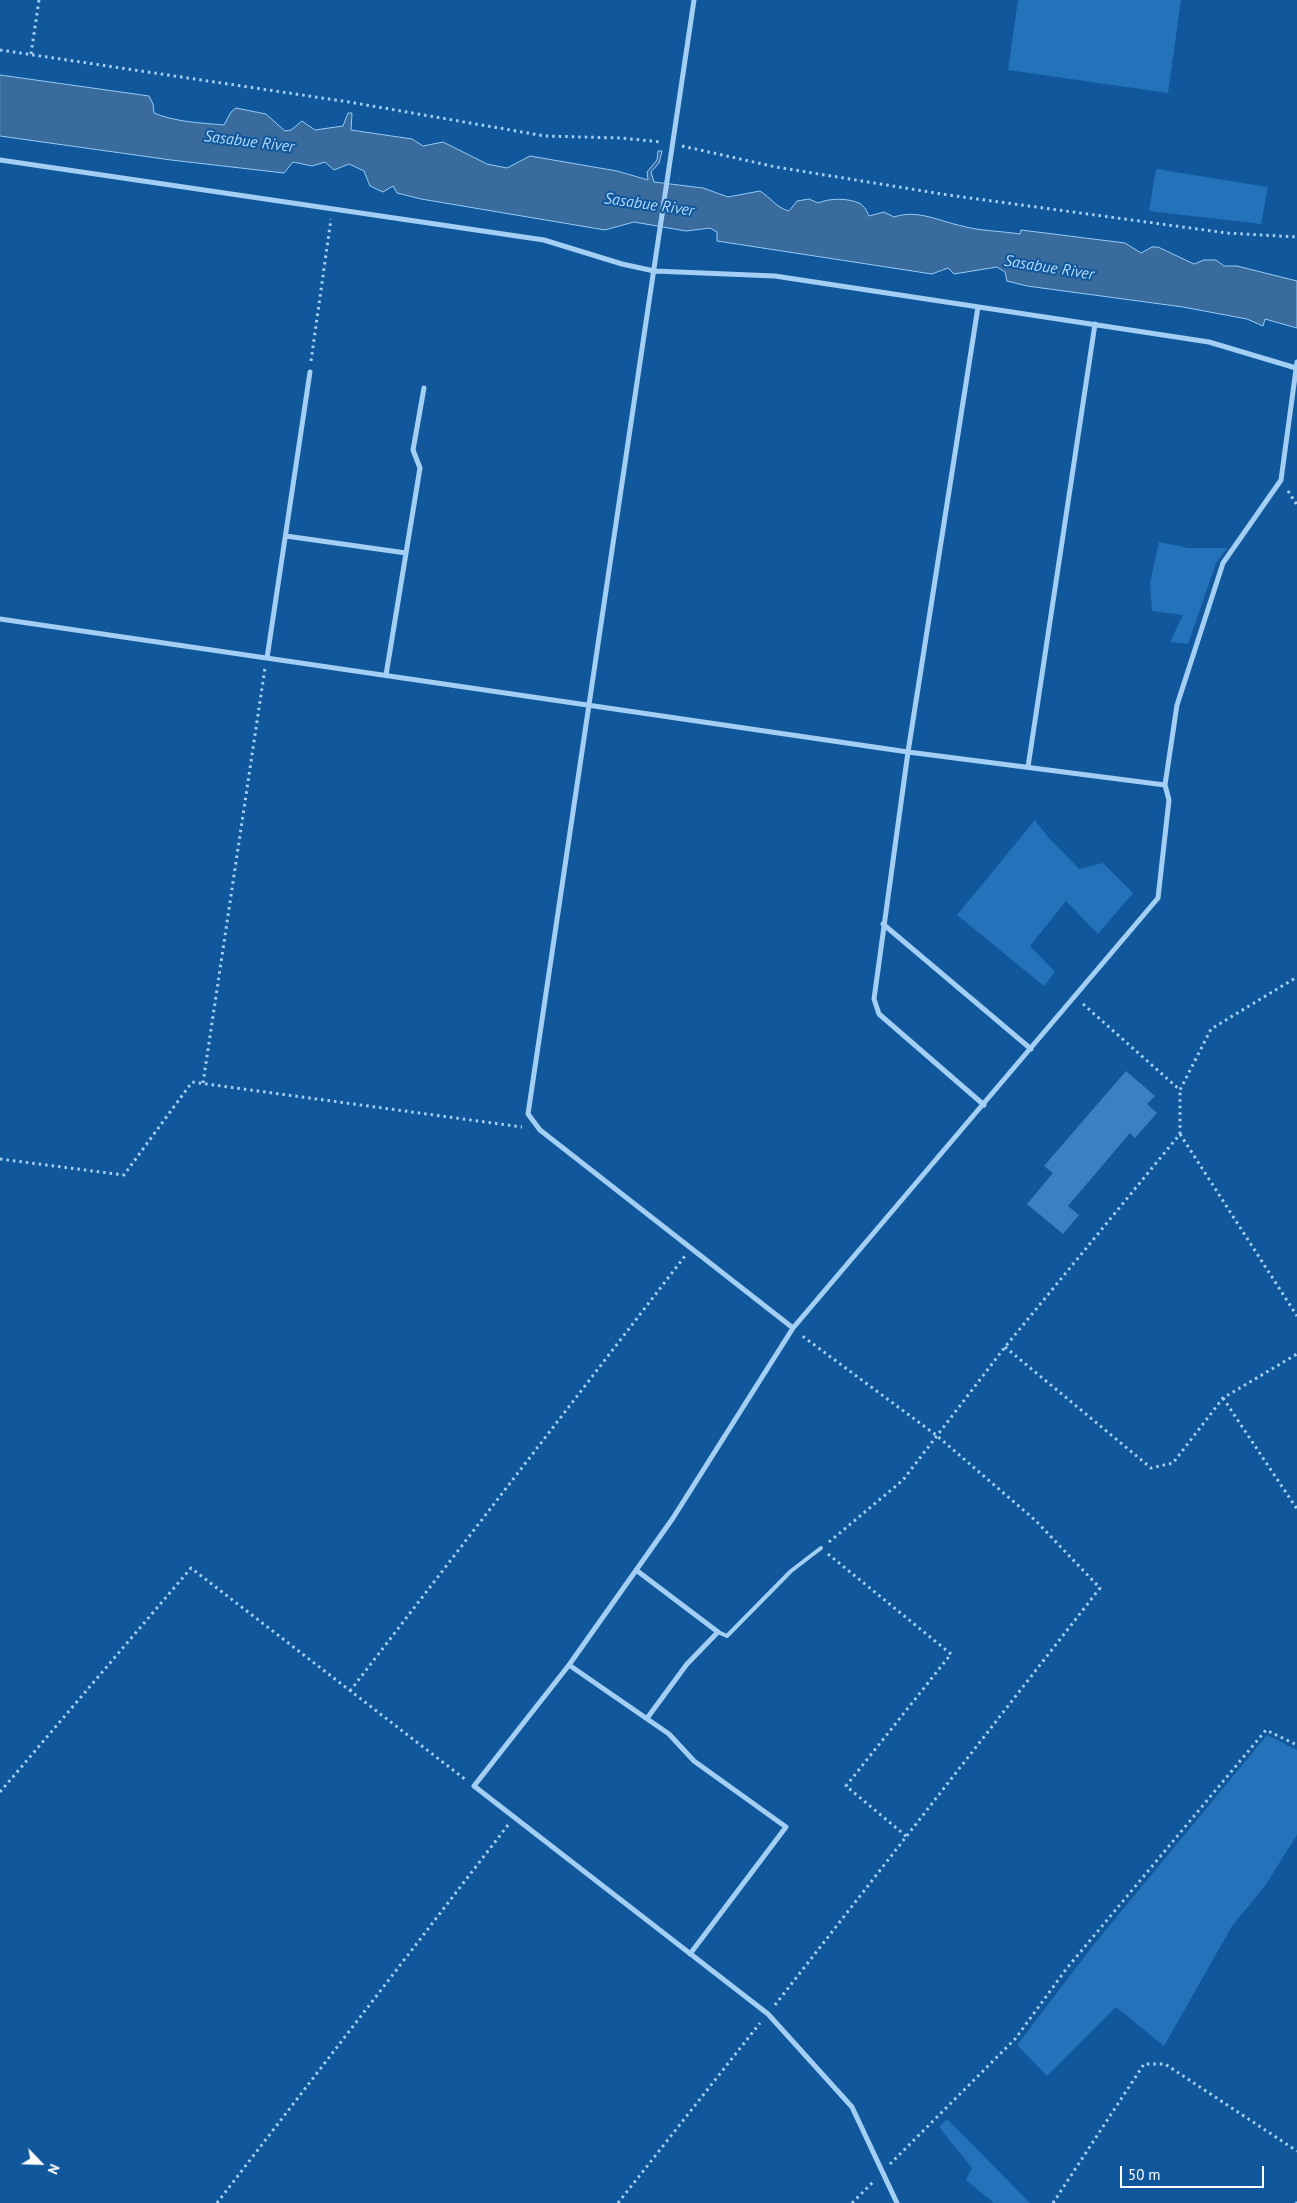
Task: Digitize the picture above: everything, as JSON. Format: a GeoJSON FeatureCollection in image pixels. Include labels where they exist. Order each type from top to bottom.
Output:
{"type":"FeatureCollection","features":[{"type":"Feature","properties":{"kind":"street"},"geometry":{"type":"LineString","coordinates":[[694,0],[528,1114],[540,1130],[793,1328]]}},
{"type":"Feature","properties":{"kind":"street"},"geometry":{"type":"LineString","coordinates":[[0,160],[544,240],[622,264],[654,271],[775,276],[1209,342],[1296,365],[1281,480],[1223,563],[1177,705],[1165,785],[1169,800],[1158,898],[793,1328],[673,1518],[569,1665],[474,1786],[768,2014],[852,2107],[896,2203]]}},
{"type":"Feature","properties":{"kind":"street"},"geometry":{"type":"LineString","coordinates":[[978,307],[908,752],[874,998],[879,1014],[984,1105]]}},
{"type":"Feature","properties":{"kind":"street"},"geometry":{"type":"LineString","coordinates":[[1028,768],[1095,324]]}},
{"type":"Feature","properties":{"kind":"street"},"geometry":{"type":"LineString","coordinates":[[267,658],[310,372]]}},
{"type":"Feature","properties":{"kind":"street"},"geometry":{"type":"LineString","coordinates":[[386,675],[420,468],[413,450],[424,388]]}},
{"type":"Feature","properties":{"kind":"street"},"geometry":{"type":"LineString","coordinates":[[286,536],[406,553]]}},
{"type":"Feature","properties":{"kind":"street"},"geometry":{"type":"LineString","coordinates":[[0,619],[908,752],[1165,785]]}},
{"type":"Feature","properties":{"kind":"street"},"geometry":{"type":"LineString","coordinates":[[883,924],[1031,1049]]}},
{"type":"Feature","properties":{"kind":"street"},"geometry":{"type":"LineString","coordinates":[[636,1570],[718,1632],[687,1664],[648,1718]]}},
{"type":"Feature","properties":{"kind":"street"},"geometry":{"type":"LineString","coordinates":[[569,1665],[648,1718],[669,1734],[694,1761],[786,1828],[690,1954]]}},
{"type":"Feature","properties":{"kind":"lane"},"geometry":{"type":"LineString","coordinates":[[718,1632],[727,1636],[791,1570],[821,1548]]}},
{"type":"Feature","properties":{"kind":"path"},"geometry":{"type":"LineString","coordinates":[[31,54],[39,0]]}},
{"type":"Feature","properties":{"kind":"path"},"geometry":{"type":"LineString","coordinates":[[0,50],[349,102],[545,136],[620,138],[673,144],[776,168],[948,195],[1227,233],[1297,237]]}},
{"type":"Feature","properties":{"kind":"path"},"geometry":{"type":"LineString","coordinates":[[310,372],[332,209]]}},
{"type":"Feature","properties":{"kind":"path"},"geometry":{"type":"LineString","coordinates":[[203,1083],[267,658]]}},
{"type":"Feature","properties":{"kind":"path"},"geometry":{"type":"LineString","coordinates":[[1297,977],[1211,1029],[1180,1090],[1180,1134],[1297,1316]]}},
{"type":"Feature","properties":{"kind":"path"},"geometry":{"type":"LineString","coordinates":[[1075,997],[1180,1090]]}},
{"type":"Feature","properties":{"kind":"path"},"geometry":{"type":"LineString","coordinates":[[0,1158],[124,1175],[192,1082],[540,1130]]}},
{"type":"Feature","properties":{"kind":"path"},"geometry":{"type":"LineString","coordinates":[[906,1836],[846,1786],[951,1654],[821,1548],[903,1480],[1005,1347],[1180,1134]]}},
{"type":"Feature","properties":{"kind":"path"},"geometry":{"type":"LineString","coordinates":[[350,1691],[691,1248]]}},
{"type":"Feature","properties":{"kind":"path"},"geometry":{"type":"LineString","coordinates":[[618,2203],[1100,1588],[1035,1520],[936,1435],[793,1328]]}},
{"type":"Feature","properties":{"kind":"path"},"geometry":{"type":"LineString","coordinates":[[1005,1347],[1151,1468],[1173,1463],[1223,1398],[1297,1354]]}},
{"type":"Feature","properties":{"kind":"path"},"geometry":{"type":"LineString","coordinates":[[1223,1398],[1297,1509]]}},
{"type":"Feature","properties":{"kind":"path"},"geometry":{"type":"LineString","coordinates":[[0,1792],[191,1568],[474,1786]]}},
{"type":"Feature","properties":{"kind":"path"},"geometry":{"type":"LineString","coordinates":[[852,2203],[1015,2039],[1067,1968],[1266,1730],[1297,1745]]}},
{"type":"Feature","properties":{"kind":"path"},"geometry":{"type":"LineString","coordinates":[[217,2203],[514,1818]]}},
{"type":"Feature","properties":{"kind":"path"},"geometry":{"type":"LineString","coordinates":[[1053,2203],[1144,2064],[1166,2064],[1297,2151]]}},
{"type":"Feature","properties":{"kind":"shaded area"},"geometry":{"type":"Polygon","coordinates":[[[1018,0],[1181,0],[1168,93],[1008,70],[1018,0]]]}},
{"type":"Feature","properties":{"kind":"shaded area"},"geometry":{"type":"Polygon","coordinates":[[[1156,169],[1268,187],[1261,224],[1149,211],[1156,169]]]}},
{"type":"Feature","properties":{"kind":"shaded area"},"geometry":{"type":"Polygon","coordinates":[[[1159,542],[1188,548],[1227,548],[1216,563],[1188,644],[1170,642],[1183,615],[1152,611],[1150,583],[1159,542]]]}},
{"type":"Feature","properties":{"kind":"shaded area"},"geometry":{"type":"Polygon","coordinates":[[[1035,820],[1048,837],[1079,869],[1103,863],[1133,893],[1098,934],[1066,901],[1030,946],[1055,972],[1044,986],[957,915],[1035,820]]]}},
{"type":"Feature","properties":{"kind":"shaded area"},"geometry":{"type":"Polygon","coordinates":[[[1267,1735],[1297,1750],[1297,1835],[1265,1886],[1232,1926],[1164,2046],[1116,2007],[1047,2076],[1017,2045],[1095,1943],[1267,1735]]]}},
{"type":"Feature","properties":{"kind":"shaded area"},"geometry":{"type":"Polygon","coordinates":[[[947,2119],[1030,2203],[994,2203],[966,2180],[972,2168],[939,2127],[947,2119]]]}},
{"type":"Feature","properties":{"kind":"water","name":"Sasabue River"},"geometry":{"type":"Polygon","coordinates":[[[0,75],[149,96],[153,104],[154,113],[198,123],[224,125],[231,112],[236,108],[266,114],[285,131],[291,130],[302,121],[315,130],[343,126],[348,113],[352,113],[351,130],[412,139],[423,146],[443,142],[487,164],[507,168],[530,156],[617,171],[648,180],[647,172],[657,160],[658,151],[662,151],[659,163],[651,172],[654,182],[703,188],[728,197],[760,191],[777,205],[789,211],[797,201],[809,199],[818,203],[833,199],[844,199],[861,204],[869,216],[884,212],[894,217],[911,214],[920,215],[983,230],[1020,234],[1021,230],[1125,243],[1141,253],[1152,247],[1158,247],[1194,264],[1204,260],[1216,260],[1224,266],[1237,266],[1297,281],[1297,328],[1265,319],[1263,326],[1247,319],[1183,307],[1027,286],[1007,281],[1005,272],[997,267],[954,274],[948,268],[932,274],[717,241],[717,232],[710,228],[686,231],[634,222],[605,230],[421,199],[397,193],[393,186],[383,192],[370,186],[364,171],[349,164],[334,170],[325,162],[312,166],[293,162],[284,173],[171,160],[0,136],[0,75]]]}},
{"type":"Feature","properties":{"kind":"building"},"geometry":{"type":"Polygon","coordinates":[[[1126,1071],[1155,1096],[1147,1104],[1157,1113],[1135,1138],[1130,1133],[1068,1206],[1079,1215],[1063,1234],[1027,1204],[1053,1173],[1044,1166],[1126,1071]]]}}]}
